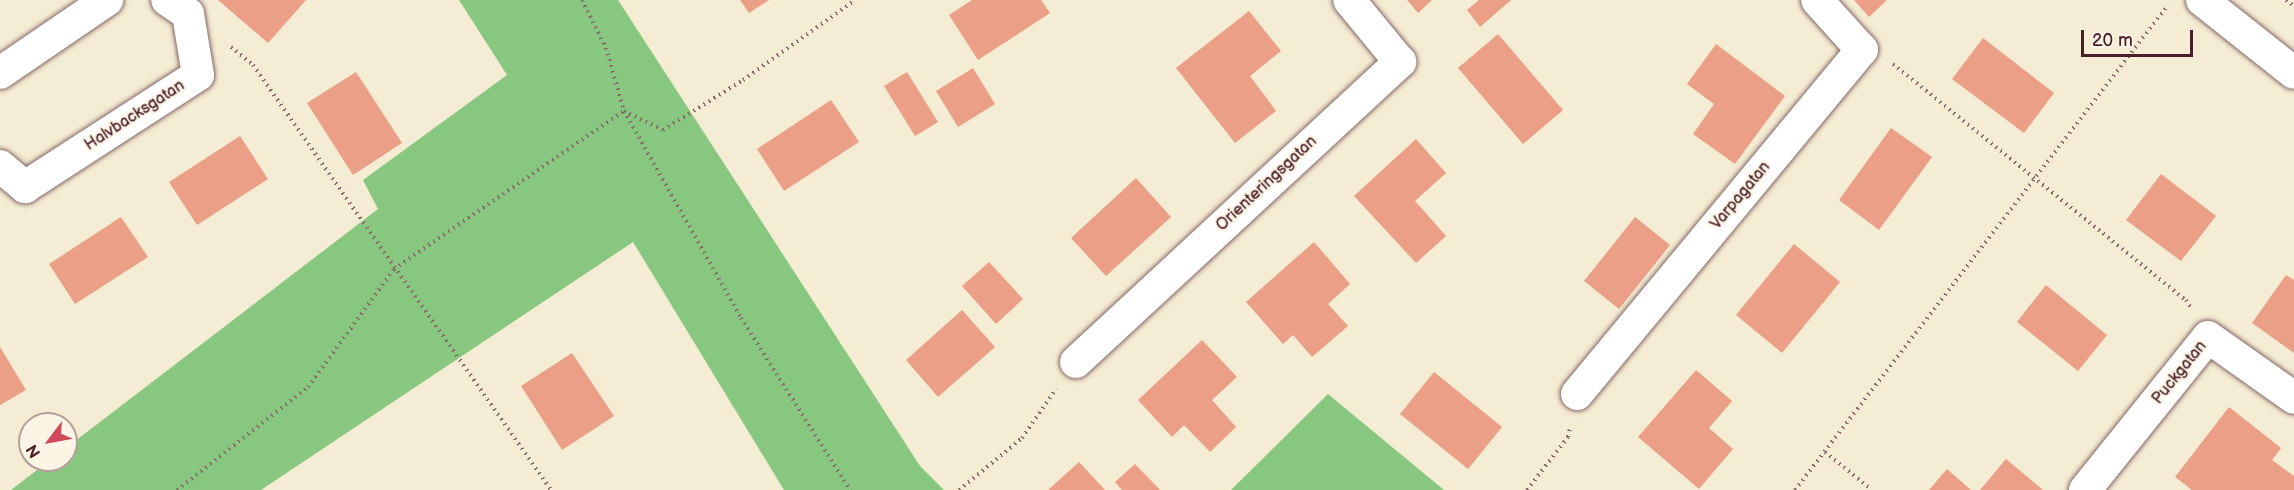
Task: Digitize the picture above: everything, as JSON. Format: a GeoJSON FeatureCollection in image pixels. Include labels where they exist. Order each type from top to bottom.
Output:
{"type":"FeatureCollection","features":[{"type":"Feature","properties":{"kind":"street"},"geometry":{"type":"LineString","coordinates":[[0,73],[107,0]]}},
{"type":"Feature","properties":{"kind":"street","name":"Orienteringsgatan"},"geometry":{"type":"LineString","coordinates":[[1076,362],[1400,62],[1349,0]]}},
{"type":"Feature","properties":{"kind":"street"},"geometry":{"type":"LineString","coordinates":[[1817,0],[1862,50]]}},
{"type":"Feature","properties":{"kind":"street"},"geometry":{"type":"LineString","coordinates":[[2202,0],[2294,73]]}},
{"type":"Feature","properties":{"kind":"street","name":"Halvbacksgatan"},"geometry":{"type":"LineString","coordinates":[[0,166],[25,187],[198,75],[178,7]]}},
{"type":"Feature","properties":{"kind":"street","name":"Varpagatan"},"geometry":{"type":"LineString","coordinates":[[1577,394],[1862,50]]}},
{"type":"Feature","properties":{"kind":"street","name":"Puckgatan"},"geometry":{"type":"LineString","coordinates":[[2085,490],[2208,337],[2294,398]]}},
{"type":"Feature","properties":{"kind":"path"},"geometry":{"type":"LineString","coordinates":[[582,0],[606,48],[624,111],[741,318],[850,490]]}},
{"type":"Feature","properties":{"kind":"path"},"geometry":{"type":"LineString","coordinates":[[624,111],[663,130],[743,80],[855,0]]}},
{"type":"Feature","properties":{"kind":"path"},"geometry":{"type":"LineString","coordinates":[[1795,490],[2036,181],[2171,0]]}},
{"type":"Feature","properties":{"kind":"path"},"geometry":{"type":"LineString","coordinates":[[2286,0],[2294,6]]}},
{"type":"Feature","properties":{"kind":"path"},"geometry":{"type":"LineString","coordinates":[[178,7],[253,65],[551,490]]}},
{"type":"Feature","properties":{"kind":"path"},"geometry":{"type":"LineString","coordinates":[[1862,50],[1887,59],[2186,300],[2208,337]]}},
{"type":"Feature","properties":{"kind":"path"},"geometry":{"type":"LineString","coordinates":[[177,490],[308,387],[394,269],[624,111]]}},
{"type":"Feature","properties":{"kind":"path"},"geometry":{"type":"LineString","coordinates":[[960,490],[1022,438],[1076,362]]}},
{"type":"Feature","properties":{"kind":"path"},"geometry":{"type":"LineString","coordinates":[[1527,490],[1568,437],[1577,394]]}},
{"type":"Feature","properties":{"kind":"path"},"geometry":{"type":"LineString","coordinates":[[1825,452],[1872,490]]}},
{"type":"Feature","properties":{"kind":"green space"},"geometry":{"type":"Polygon","coordinates":[[[459,0],[618,0],[920,466],[944,490],[784,490],[633,242],[261,490],[11,490],[34,472],[78,472],[78,439],[378,209],[363,180],[507,75],[459,0]]]}},
{"type":"Feature","properties":{"kind":"green space"},"geometry":{"type":"Polygon","coordinates":[[[1328,394],[1444,490],[1231,490],[1328,394]]]}},
{"type":"Feature","properties":{"kind":"building"},"geometry":{"type":"Polygon","coordinates":[[[218,0],[306,0],[268,43],[218,0]]]}},
{"type":"Feature","properties":{"kind":"building"},"geometry":{"type":"Polygon","coordinates":[[[740,0],[769,0],[749,13],[740,0]]]}},
{"type":"Feature","properties":{"kind":"building"},"geometry":{"type":"Polygon","coordinates":[[[972,0],[1041,0],[1050,13],[978,60],[949,15],[972,0]]]}},
{"type":"Feature","properties":{"kind":"building"},"geometry":{"type":"Polygon","coordinates":[[[1407,0],[1432,0],[1418,13],[1407,0]]]}},
{"type":"Feature","properties":{"kind":"building"},"geometry":{"type":"Polygon","coordinates":[[[1479,0],[1511,0],[1480,27],[1467,10],[1479,0]]]}},
{"type":"Feature","properties":{"kind":"building"},"geometry":{"type":"Polygon","coordinates":[[[1854,0],[1887,0],[1869,17],[1854,0]]]}},
{"type":"Feature","properties":{"kind":"building"},"geometry":{"type":"Polygon","coordinates":[[[1249,11],[1281,51],[1250,76],[1276,111],[1235,143],[1176,68],[1249,11]]]}},
{"type":"Feature","properties":{"kind":"building"},"geometry":{"type":"Polygon","coordinates":[[[1498,34],[1563,110],[1523,144],[1458,68],[1498,34]]]}},
{"type":"Feature","properties":{"kind":"building"},"geometry":{"type":"Polygon","coordinates":[[[1983,38],[2054,93],[2024,133],[1952,79],[1983,38]]]}},
{"type":"Feature","properties":{"kind":"building"},"geometry":{"type":"Polygon","coordinates":[[[1716,44],[1785,96],[1735,164],[1693,134],[1714,104],[1687,84],[1716,44]]]}},
{"type":"Feature","properties":{"kind":"building"},"geometry":{"type":"Polygon","coordinates":[[[973,68],[995,104],[958,127],[936,91],[973,68]]]}},
{"type":"Feature","properties":{"kind":"building"},"geometry":{"type":"Polygon","coordinates":[[[356,72],[402,143],[353,175],[307,103],[356,72]]]}},
{"type":"Feature","properties":{"kind":"building"},"geometry":{"type":"Polygon","coordinates":[[[907,72],[938,122],[915,136],[884,86],[907,72]]]}},
{"type":"Feature","properties":{"kind":"building"},"geometry":{"type":"Polygon","coordinates":[[[831,100],[859,142],[784,191],[757,149],[831,100]]]}},
{"type":"Feature","properties":{"kind":"building"},"geometry":{"type":"Polygon","coordinates":[[[1891,128],[1932,157],[1879,230],[1839,200],[1891,128]]]}},
{"type":"Feature","properties":{"kind":"building"},"geometry":{"type":"Polygon","coordinates":[[[240,136],[268,179],[197,225],[169,182],[240,136]]]}},
{"type":"Feature","properties":{"kind":"building"},"geometry":{"type":"Polygon","coordinates":[[[1416,139],[1446,173],[1415,201],[1446,236],[1416,263],[1354,196],[1416,139]]]}},
{"type":"Feature","properties":{"kind":"building"},"geometry":{"type":"Polygon","coordinates":[[[2161,174],[2216,216],[2181,261],[2126,220],[2161,174]]]}},
{"type":"Feature","properties":{"kind":"building"},"geometry":{"type":"Polygon","coordinates":[[[1136,178],[1171,217],[1106,276],[1071,238],[1136,178]]]}},
{"type":"Feature","properties":{"kind":"building"},"geometry":{"type":"Polygon","coordinates":[[[121,217],[148,257],[75,304],[49,264],[121,217]]]}},
{"type":"Feature","properties":{"kind":"building"},"geometry":{"type":"Polygon","coordinates":[[[1635,217],[1670,245],[1619,309],[1584,281],[1635,217]]]}},
{"type":"Feature","properties":{"kind":"building"},"geometry":{"type":"Polygon","coordinates":[[[1314,242],[1350,284],[1328,304],[1348,326],[1312,357],[1293,335],[1283,344],[1246,302],[1314,242]]]}},
{"type":"Feature","properties":{"kind":"building"},"geometry":{"type":"Polygon","coordinates":[[[1794,244],[1840,282],[1782,353],[1736,315],[1794,244]]]}},
{"type":"Feature","properties":{"kind":"building"},"geometry":{"type":"Polygon","coordinates":[[[989,262],[1023,299],[996,324],[962,286],[989,262]]]}},
{"type":"Feature","properties":{"kind":"building"},"geometry":{"type":"Polygon","coordinates":[[[2286,275],[2294,280],[2294,353],[2252,323],[2286,275]]]}},
{"type":"Feature","properties":{"kind":"building"},"geometry":{"type":"Polygon","coordinates":[[[2046,285],[2107,335],[2078,371],[2017,322],[2046,285]]]}},
{"type":"Feature","properties":{"kind":"building"},"geometry":{"type":"Polygon","coordinates":[[[962,310],[995,347],[938,397],[906,360],[962,310]]]}},
{"type":"Feature","properties":{"kind":"building"},"geometry":{"type":"Polygon","coordinates":[[[1202,340],[1237,377],[1212,400],[1236,427],[1210,452],[1184,425],[1172,437],[1138,400],[1202,340]]]}},
{"type":"Feature","properties":{"kind":"building"},"geometry":{"type":"Polygon","coordinates":[[[0,347],[26,390],[0,405],[0,347]]]}},
{"type":"Feature","properties":{"kind":"building"},"geometry":{"type":"Polygon","coordinates":[[[572,353],[614,416],[562,450],[521,386],[572,353]]]}},
{"type":"Feature","properties":{"kind":"building"},"geometry":{"type":"Polygon","coordinates":[[[1696,370],[1732,401],[1709,428],[1733,449],[1699,489],[1638,437],[1696,370]]]}},
{"type":"Feature","properties":{"kind":"building"},"geometry":{"type":"Polygon","coordinates":[[[1434,372],[1502,427],[1468,469],[1400,414],[1434,372]]]}},
{"type":"Feature","properties":{"kind":"building"},"geometry":{"type":"Polygon","coordinates":[[[2229,407],[2281,448],[2272,460],[2294,476],[2294,490],[2192,490],[2175,477],[2229,407]]]}},
{"type":"Feature","properties":{"kind":"building"},"geometry":{"type":"Polygon","coordinates":[[[2006,459],[2043,490],[1980,490],[2006,459]]]}},
{"type":"Feature","properties":{"kind":"building"},"geometry":{"type":"Polygon","coordinates":[[[1079,462],[1105,490],[1048,490],[1079,462]]]}},
{"type":"Feature","properties":{"kind":"building"},"geometry":{"type":"Polygon","coordinates":[[[1135,464],[1160,490],[1122,490],[1115,482],[1135,464]]]}},
{"type":"Feature","properties":{"kind":"building"},"geometry":{"type":"Polygon","coordinates":[[[1947,469],[1971,490],[1929,490],[1947,469]]]}}]}
